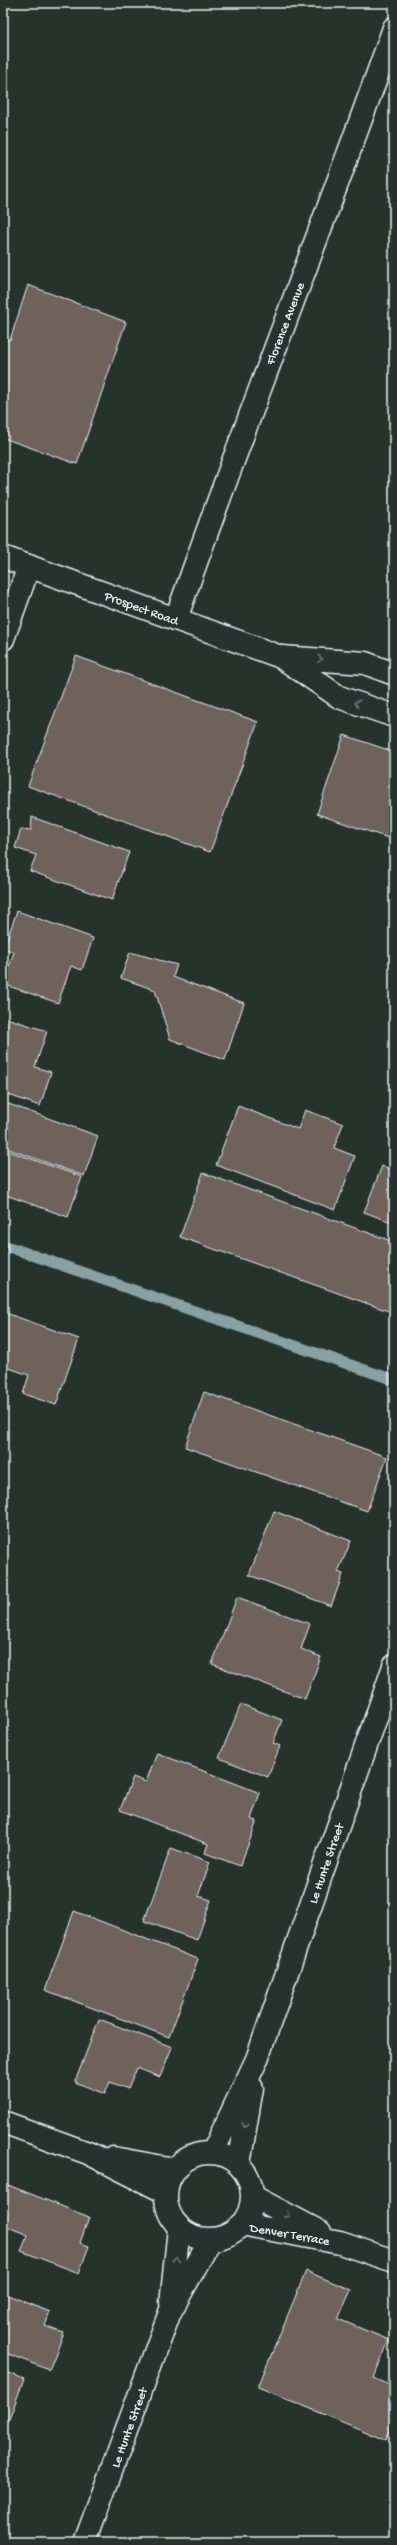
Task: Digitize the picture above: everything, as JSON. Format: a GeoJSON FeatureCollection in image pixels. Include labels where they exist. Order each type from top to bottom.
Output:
{"type":"FeatureCollection","features":[{"type":"Feature","properties":{"kind":"street","name":"Florence Avenue"},"geometry":{"type":"LineString","coordinates":[[176,619],[218,499],[362,119],[394,28]]}},
{"type":"Feature","properties":{"kind":"street","name":"Prospect Road"},"geometry":{"type":"LineString","coordinates":[[3,557],[281,657],[339,697],[394,716]]}},
{"type":"Feature","properties":{"kind":"street"},"geometry":{"type":"LineString","coordinates":[[3,639],[29,566]]}},
{"type":"Feature","properties":{"kind":"street","name":"Prospect Road"},"geometry":{"type":"LineString","coordinates":[[281,657],[365,663],[394,674]]}},
{"type":"Feature","properties":{"kind":"street","name":"Le Hunte Street"},"geometry":{"type":"LineString","coordinates":[[213,2152],[257,2060],[394,1666]]}},
{"type":"Feature","properties":{"kind":"street","name":"Le Hunte Street"},"geometry":{"type":"LineString","coordinates":[[239,2164],[257,2060]]}},
{"type":"Feature","properties":{"kind":"street"},"geometry":{"type":"LineString","coordinates":[[3,2122],[88,2153],[165,2192]]}},
{"type":"Feature","properties":{"kind":"street"},"geometry":{"type":"LineString","coordinates":[[213,2152],[227,2156],[239,2164],[250,2182],[252,2196],[249,2213],[241,2224],[226,2236],[211,2239],[193,2236],[179,2228],[168,2210],[165,2192],[174,2169],[190,2156],[213,2152]]}},
{"type":"Feature","properties":{"kind":"street"},"geometry":{"type":"LineString","coordinates":[[88,2153],[174,2169]]}},
{"type":"Feature","properties":{"kind":"street","name":"Denver Terrace"},"geometry":{"type":"LineString","coordinates":[[252,2196],[340,2242],[394,2261]]}},
{"type":"Feature","properties":{"kind":"street","name":"Denver Terrace"},"geometry":{"type":"LineString","coordinates":[[241,2224],[340,2242]]}},
{"type":"Feature","properties":{"kind":"street","name":"Le Hunte Street"},"geometry":{"type":"LineString","coordinates":[[170,2312],[179,2228]]}},
{"type":"Feature","properties":{"kind":"street","name":"Le Hunte Street"},"geometry":{"type":"LineString","coordinates":[[85,2542],[170,2312],[211,2239]]}},
{"type":"Feature","properties":{"kind":"building"},"geometry":{"type":"Polygon","coordinates":[[[28,285],[126,322],[77,464],[3,438],[3,338],[10,340],[28,285]]]}},
{"type":"Feature","properties":{"kind":"building"},"geometry":{"type":"Polygon","coordinates":[[[76,656],[258,722],[210,852],[28,786],[76,656]]]}},
{"type":"Feature","properties":{"kind":"building"},"geometry":{"type":"Polygon","coordinates":[[[344,735],[394,752],[394,840],[317,814],[344,735]]]}},
{"type":"Feature","properties":{"kind":"building"},"geometry":{"type":"Polygon","coordinates":[[[32,817],[129,852],[112,900],[30,871],[36,855],[15,848],[21,829],[31,830],[32,817]]]}},
{"type":"Feature","properties":{"kind":"building"},"geometry":{"type":"Polygon","coordinates":[[[17,911],[93,938],[82,970],[71,966],[58,1003],[3,984],[14,952],[4,948],[17,911]]]}},
{"type":"Feature","properties":{"kind":"building"},"geometry":{"type":"Polygon","coordinates":[[[130,952],[177,965],[173,977],[244,1003],[225,1060],[170,1039],[155,990],[121,978],[130,952]]]}},
{"type":"Feature","properties":{"kind":"building"},"geometry":{"type":"Polygon","coordinates":[[[3,1017],[47,1031],[35,1067],[51,1072],[40,1106],[3,1093],[3,1017]]]}},
{"type":"Feature","properties":{"kind":"building"},"geometry":{"type":"Polygon","coordinates":[[[3,1102],[98,1136],[84,1176],[3,1147],[3,1102]]]}},
{"type":"Feature","properties":{"kind":"building"},"geometry":{"type":"Polygon","coordinates":[[[238,1106],[298,1129],[305,1110],[343,1124],[334,1148],[355,1156],[335,1210],[216,1165],[238,1106]]]}},
{"type":"Feature","properties":{"kind":"building"},"geometry":{"type":"Polygon","coordinates":[[[3,1149],[82,1177],[68,1217],[3,1194],[3,1149]]]}},
{"type":"Feature","properties":{"kind":"building"},"geometry":{"type":"Polygon","coordinates":[[[382,1166],[394,1170],[394,1223],[364,1212],[382,1166]]]}},
{"type":"Feature","properties":{"kind":"building"},"geometry":{"type":"Polygon","coordinates":[[[203,1173],[394,1242],[394,1313],[180,1237],[203,1173]]]}},
{"type":"Feature","properties":{"kind":"building"},"geometry":{"type":"Polygon","coordinates":[[[3,1312],[79,1339],[56,1405],[23,1394],[29,1375],[3,1366],[3,1312]]]}},
{"type":"Feature","properties":{"kind":"building"},"geometry":{"type":"Polygon","coordinates":[[[204,1392],[387,1457],[367,1511],[185,1447],[204,1392]]]}},
{"type":"Feature","properties":{"kind":"building"},"geometry":{"type":"Polygon","coordinates":[[[274,1511],[351,1541],[338,1572],[343,1574],[331,1606],[249,1575],[274,1511]]]}},
{"type":"Feature","properties":{"kind":"building"},"geometry":{"type":"Polygon","coordinates":[[[237,1597],[310,1624],[301,1649],[321,1657],[305,1699],[212,1664],[237,1597]]]}},
{"type":"Feature","properties":{"kind":"building"},"geometry":{"type":"Polygon","coordinates":[[[241,1704],[282,1720],[273,1743],[280,1746],[268,1777],[219,1758],[241,1704]]]}},
{"type":"Feature","properties":{"kind":"building"},"geometry":{"type":"Polygon","coordinates":[[[157,1753],[260,1793],[251,1819],[257,1821],[240,1866],[205,1853],[208,1844],[120,1810],[133,1777],[146,1782],[157,1753]]]}},
{"type":"Feature","properties":{"kind":"building"},"geometry":{"type":"Polygon","coordinates":[[[171,1848],[210,1862],[198,1896],[211,1900],[197,1940],[144,1921],[171,1848]]]}},
{"type":"Feature","properties":{"kind":"building"},"geometry":{"type":"Polygon","coordinates":[[[74,1911],[198,1959],[169,2037],[45,1990],[74,1911]]]}},
{"type":"Feature","properties":{"kind":"building"},"geometry":{"type":"Polygon","coordinates":[[[99,2019],[172,2047],[160,2077],[137,2068],[128,2089],[110,2082],[105,2094],[75,2082],[99,2019]]]}},
{"type":"Feature","properties":{"kind":"building"},"geometry":{"type":"Polygon","coordinates":[[[8,2185],[89,2217],[80,2243],[89,2246],[79,2273],[21,2251],[28,2235],[3,2225],[3,2197],[8,2185]]]}},
{"type":"Feature","properties":{"kind":"building"},"geometry":{"type":"Polygon","coordinates":[[[306,2271],[351,2290],[338,2319],[389,2340],[374,2378],[394,2387],[394,2422],[386,2440],[258,2387],[306,2271]]]}},
{"type":"Feature","properties":{"kind":"building"},"geometry":{"type":"Polygon","coordinates":[[[3,2293],[50,2312],[45,2326],[64,2333],[49,2370],[3,2352],[3,2293]]]}},
{"type":"Feature","properties":{"kind":"building"},"geometry":{"type":"Polygon","coordinates":[[[3,2371],[24,2379],[7,2425],[3,2423],[3,2371]]]}},
{"type":"Feature","properties":{"kind":"building"},"geometry":{"type":"Polygon","coordinates":[[[3,2466],[8,2468],[3,2483],[3,2466]]]}},
{"type":"Feature","properties":{"kind":"waterway"},"geometry":{"type":"LineString","coordinates":[[3,1245],[394,1380]]}}]}
